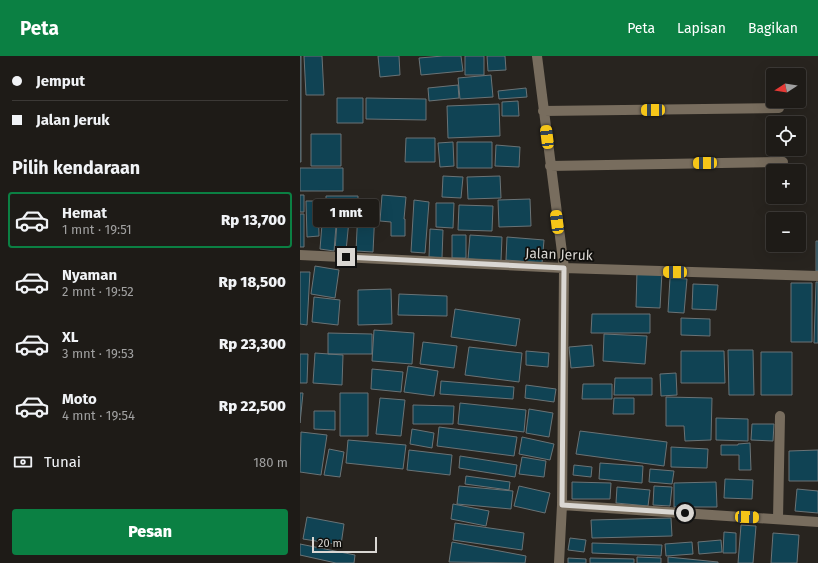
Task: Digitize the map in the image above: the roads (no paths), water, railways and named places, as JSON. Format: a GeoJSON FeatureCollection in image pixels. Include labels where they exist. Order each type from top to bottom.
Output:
{"type":"FeatureCollection","features":[{"type":"Feature","properties":{"kind":"street"},"geometry":{"type":"LineString","coordinates":[[537,56],[564,268],[562,505],[559,563]]}},
{"type":"Feature","properties":{"kind":"street"},"geometry":{"type":"LineString","coordinates":[[543,111],[779,108]]}},
{"type":"Feature","properties":{"kind":"street"},"geometry":{"type":"LineString","coordinates":[[550,166],[782,162]]}},
{"type":"Feature","properties":{"kind":"street","name":"Jalan Jeruk"},"geometry":{"type":"LineString","coordinates":[[300,255],[564,268],[818,276]]}},
{"type":"Feature","properties":{"kind":"street"},"geometry":{"type":"LineString","coordinates":[[778,519],[780,416]]}},
{"type":"Feature","properties":{"kind":"street"},"geometry":{"type":"LineString","coordinates":[[562,505],[818,522]]}}]}
